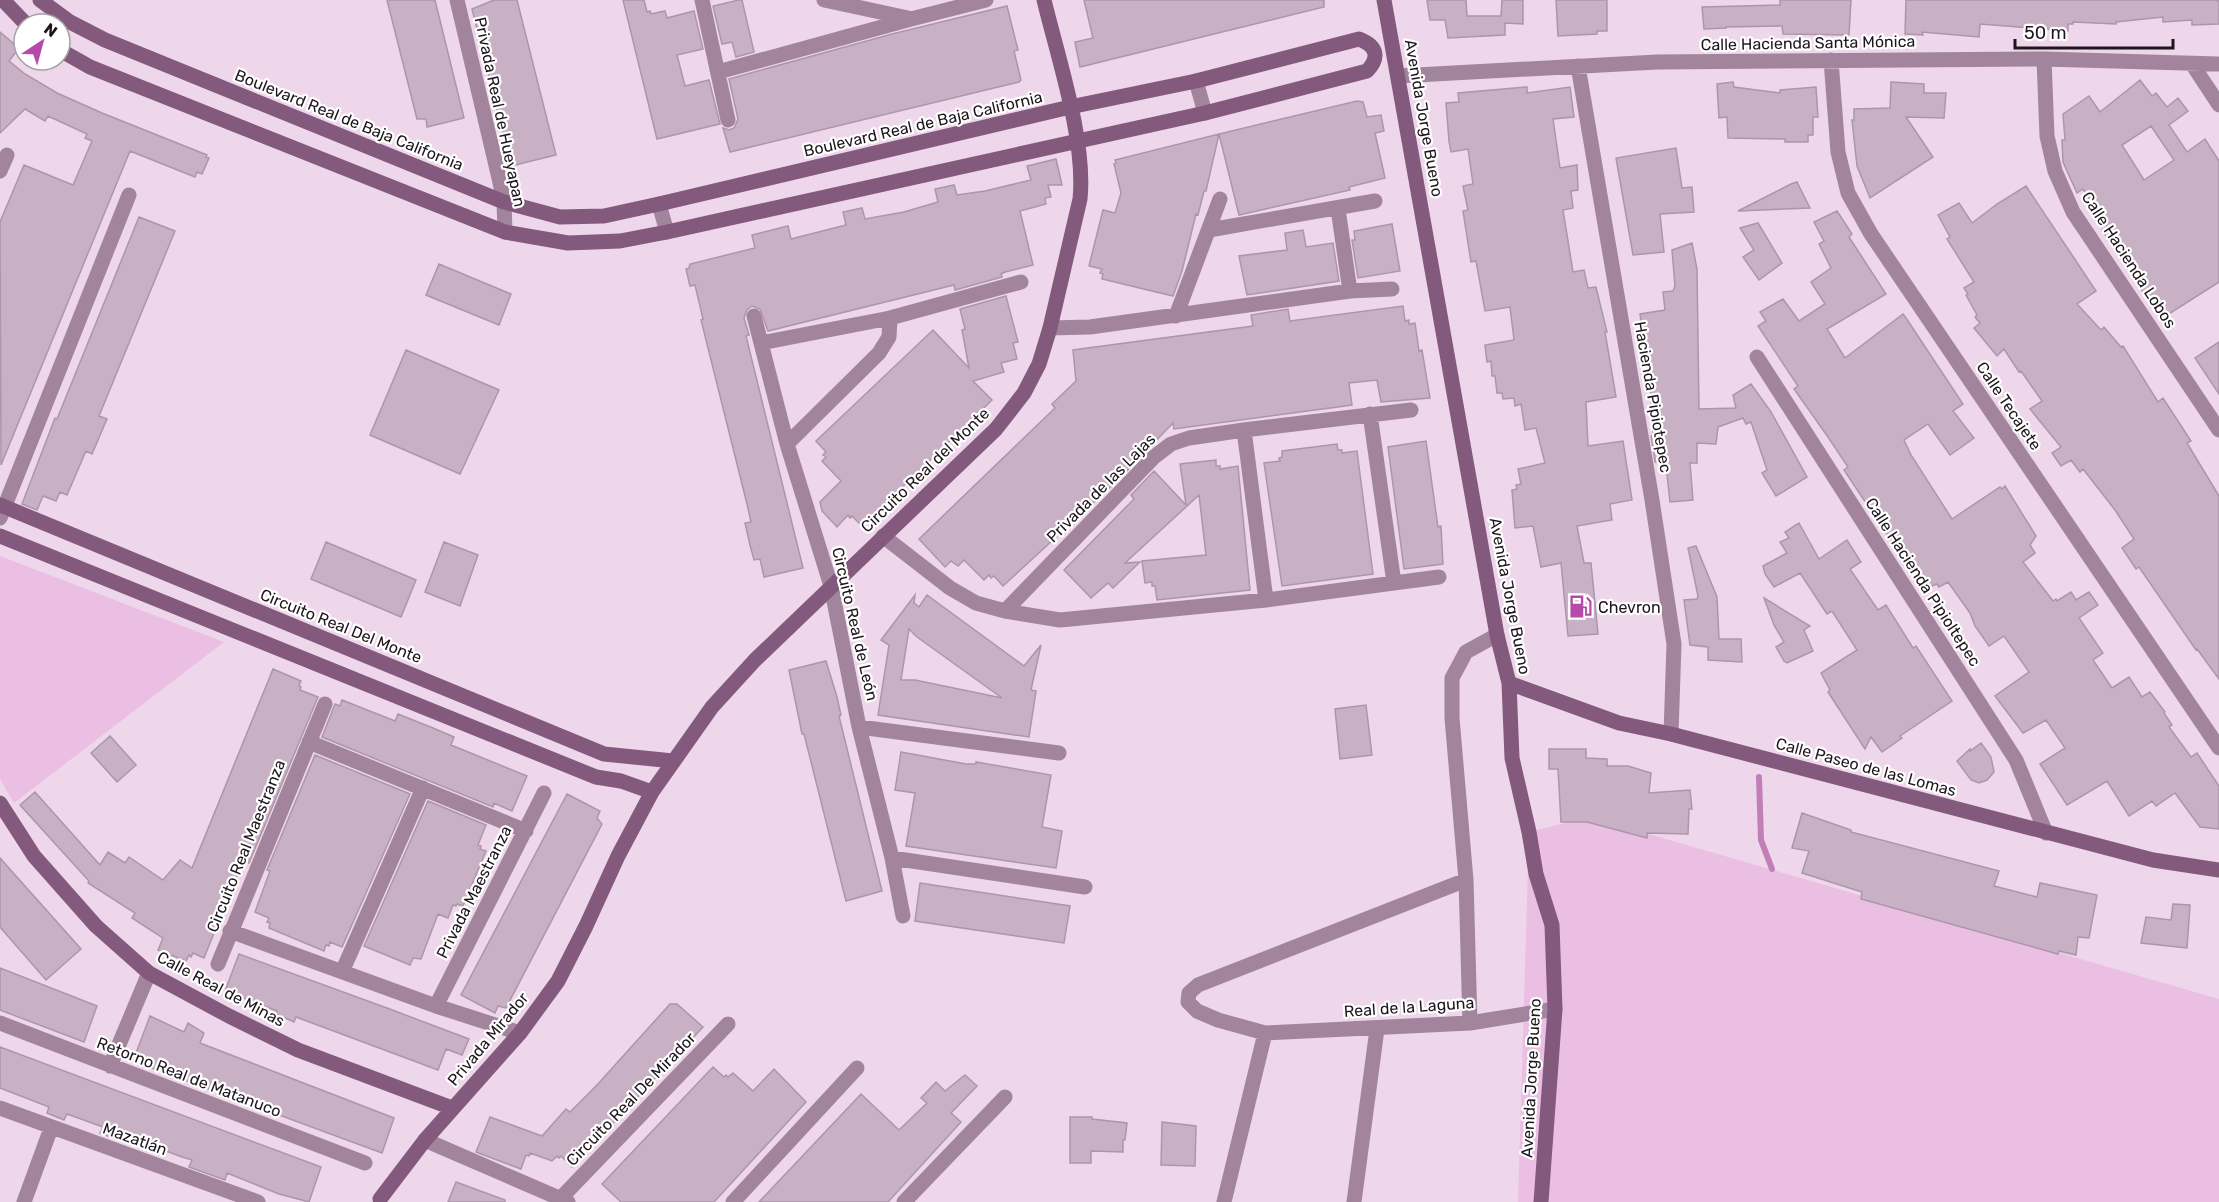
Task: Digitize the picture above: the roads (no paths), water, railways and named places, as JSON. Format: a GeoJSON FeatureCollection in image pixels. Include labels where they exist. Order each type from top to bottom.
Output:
{"type":"FeatureCollection","features":[{"type":"Feature","properties":{"kind":"street"},"geometry":{"type":"LineString","coordinates":[[3,0],[14,12]]}},
{"type":"Feature","properties":{"kind":"street","name":"Boulevard Real de Baja California"},"geometry":{"type":"LineString","coordinates":[[40,0],[70,22],[105,40],[504,202],[560,218],[604,216],[658,204],[1196,81],[1359,39],[1370,43],[1375,52],[1374,64],[1367,71],[1205,113],[668,232],[620,241],[568,243],[505,232],[90,67],[72,57]]}},
{"type":"Feature","properties":{"kind":"street","name":"Privada Real de Hueyapan"},"geometry":{"type":"LineString","coordinates":[[457,0],[504,202],[505,232]]}},
{"type":"Feature","properties":{"kind":"street"},"geometry":{"type":"LineString","coordinates":[[702,0],[728,120]]}},
{"type":"Feature","properties":{"kind":"street"},"geometry":{"type":"LineString","coordinates":[[824,0],[911,18]]}},
{"type":"Feature","properties":{"kind":"street"},"geometry":{"type":"LineString","coordinates":[[718,72],[911,18],[986,0]]}},
{"type":"Feature","properties":{"kind":"street","name":"Circuito Real del Monte"},"geometry":{"type":"LineString","coordinates":[[652,792],[712,707],[755,660],[996,429],[1024,393],[1040,364],[1080,199],[1082,180],[1077,140],[1044,0]]}},
{"type":"Feature","properties":{"kind":"street","name":"Avenida Jorge Bueno"},"geometry":{"type":"LineString","coordinates":[[1384,0],[1497,635],[1509,683],[1512,758],[1536,874],[1552,925],[1555,1009],[1541,1202]]}},
{"type":"Feature","properties":{"kind":"street","name":"Calle Hacienda Santa Mónica"},"geometry":{"type":"LineString","coordinates":[[1398,76],[1657,62],[2044,59],[2219,64]]}},
{"type":"Feature","properties":{"kind":"street","name":"Calle Hacienda Lobos"},"geometry":{"type":"LineString","coordinates":[[2044,59],[2046,136],[2055,171],[2073,212],[2219,430]]}},
{"type":"Feature","properties":{"kind":"street","name":"Calle Tecajete"},"geometry":{"type":"LineString","coordinates":[[1831,60],[1838,152],[1848,193],[1854,204],[1878,244],[2219,748]]}},
{"type":"Feature","properties":{"kind":"street"},"geometry":{"type":"LineString","coordinates":[[2192,64],[2219,105]]}},
{"type":"Feature","properties":{"kind":"street","name":"Hacienda Pipiotepec"},"geometry":{"type":"LineString","coordinates":[[1578,66],[1652,500],[1674,644],[1671,734]]}},
{"type":"Feature","properties":{"kind":"street"},"geometry":{"type":"LineString","coordinates":[[1196,81],[1205,113]]}},
{"type":"Feature","properties":{"kind":"street"},"geometry":{"type":"LineString","coordinates":[[0,171],[7,155]]}},
{"type":"Feature","properties":{"kind":"street"},"geometry":{"type":"LineString","coordinates":[[1,510],[129,195]]}},
{"type":"Feature","properties":{"kind":"street"},"geometry":{"type":"LineString","coordinates":[[1176,316],[1220,200]]}},
{"type":"Feature","properties":{"kind":"street"},"geometry":{"type":"LineString","coordinates":[[1209,230],[1375,201]]}},
{"type":"Feature","properties":{"kind":"street"},"geometry":{"type":"LineString","coordinates":[[658,204],[668,232]]}},
{"type":"Feature","properties":{"kind":"street"},"geometry":{"type":"LineString","coordinates":[[1338,209],[1350,291]]}},
{"type":"Feature","properties":{"kind":"street"},"geometry":{"type":"LineString","coordinates":[[761,343],[890,318],[1021,282]]}},
{"type":"Feature","properties":{"kind":"street"},"geometry":{"type":"LineString","coordinates":[[1050,328],[1090,327],[1350,291],[1392,289]]}},
{"type":"Feature","properties":{"kind":"street","name":"Circuito Real de León"},"geometry":{"type":"LineString","coordinates":[[754,316],[787,444],[831,586],[859,727],[892,858],[903,916]]}},
{"type":"Feature","properties":{"kind":"street"},"geometry":{"type":"LineString","coordinates":[[787,444],[879,353],[889,337],[890,318]]}},
{"type":"Feature","properties":{"kind":"street","name":"Calle Hacienda Pipioltepec"},"geometry":{"type":"LineString","coordinates":[[1757,357],[2016,760],[2046,833]]}},
{"type":"Feature","properties":{"kind":"street","name":"Privada de las Lajas"},"geometry":{"type":"LineString","coordinates":[[1005,612],[1154,457],[1171,444],[1189,438],[1244,430],[1411,410]]}},
{"type":"Feature","properties":{"kind":"street"},"geometry":{"type":"LineString","coordinates":[[1370,414],[1394,583]]}},
{"type":"Feature","properties":{"kind":"street"},"geometry":{"type":"LineString","coordinates":[[1244,430],[1266,600]]}},
{"type":"Feature","properties":{"kind":"street","name":"Circuito Real Del Monte"},"geometry":{"type":"LineString","coordinates":[[1,510],[604,754],[673,761]]}},
{"type":"Feature","properties":{"kind":"street"},"geometry":{"type":"LineString","coordinates":[[0,536],[596,777],[621,781],[652,792]]}},
{"type":"Feature","properties":{"kind":"street"},"geometry":{"type":"LineString","coordinates":[[883,536],[950,588],[976,603],[1005,612],[1060,620],[1266,600],[1439,577]]}},
{"type":"Feature","properties":{"kind":"street"},"geometry":{"type":"LineString","coordinates":[[1470,1023],[1466,880],[1452,718],[1452,678],[1466,652],[1497,635]]}},
{"type":"Feature","properties":{"kind":"street","name":"Calle Paseo de las Lomas"},"geometry":{"type":"LineString","coordinates":[[1509,683],[1619,723],[1671,734],[2152,860],[2219,870]]}},
{"type":"Feature","properties":{"kind":"street","name":"Circuito Real Maestranza"},"geometry":{"type":"LineString","coordinates":[[218,964],[325,704]]}},
{"type":"Feature","properties":{"kind":"street"},"geometry":{"type":"LineString","coordinates":[[859,727],[1059,753]]}},
{"type":"Feature","properties":{"kind":"street"},"geometry":{"type":"LineString","coordinates":[[309,742],[526,831]]}},
{"type":"Feature","properties":{"kind":"street"},"geometry":{"type":"LineString","coordinates":[[342,972],[423,788]]}},
{"type":"Feature","properties":{"kind":"street","name":"Privada Mirador"},"geometry":{"type":"LineString","coordinates":[[380,1199],[452,1108],[520,1034],[558,981],[618,856],[652,792]]}},
{"type":"Feature","properties":{"kind":"street","name":"Privada Maestranza"},"geometry":{"type":"LineString","coordinates":[[436,1006],[544,793]]}},
{"type":"Feature","properties":{"kind":"street","name":"Calle Real de Minas"},"geometry":{"type":"LineString","coordinates":[[0,803],[34,855],[88,917],[149,973],[298,1050],[452,1108]]}},
{"type":"Feature","properties":{"kind":"street"},"geometry":{"type":"LineString","coordinates":[[892,858],[1085,887]]}},
{"type":"Feature","properties":{"kind":"street","name":"Real de la Laguna"},"geometry":{"type":"LineString","coordinates":[[1466,880],[1198,985],[1189,993],[1188,1002],[1197,1011],[1218,1020],[1265,1033],[1470,1023],[1555,1009]]}},
{"type":"Feature","properties":{"kind":"street"},"geometry":{"type":"LineString","coordinates":[[230,931],[520,1034]]}},
{"type":"Feature","properties":{"kind":"street"},"geometry":{"type":"LineString","coordinates":[[110,1066],[149,973]]}},
{"type":"Feature","properties":{"kind":"street","name":"Retorno Real de Matanuco"},"geometry":{"type":"LineString","coordinates":[[0,1023],[365,1163]]}},
{"type":"Feature","properties":{"kind":"street","name":"Circuito Real De Mirador"},"geometry":{"type":"LineString","coordinates":[[564,1200],[728,1024]]}},
{"type":"Feature","properties":{"kind":"street"},"geometry":{"type":"LineString","coordinates":[[1354,1202],[1377,1029]]}},
{"type":"Feature","properties":{"kind":"street"},"geometry":{"type":"LineString","coordinates":[[1224,1202],[1265,1033]]}},
{"type":"Feature","properties":{"kind":"street"},"geometry":{"type":"LineString","coordinates":[[733,1202],[857,1068]]}},
{"type":"Feature","properties":{"kind":"street"},"geometry":{"type":"LineString","coordinates":[[904,1202],[1005,1097]]}},
{"type":"Feature","properties":{"kind":"street","name":"Mazatlán"},"geometry":{"type":"LineString","coordinates":[[0,1108],[258,1202]]}},
{"type":"Feature","properties":{"kind":"street"},"geometry":{"type":"LineString","coordinates":[[24,1202],[51,1128]]}},
{"type":"Feature","properties":{"kind":"street"},"geometry":{"type":"LineString","coordinates":[[425,1140],[564,1200]]}},
{"type":"Feature","properties":{"kind":"waterway"},"geometry":{"type":"LineString","coordinates":[[1759,777],[1761,840],[1772,869]]}},
{"type":"Feature","properties":{"kind":"place","name":"Chevron"},"geometry":{"type":"Point","coordinates":[1580,607]}}]}
